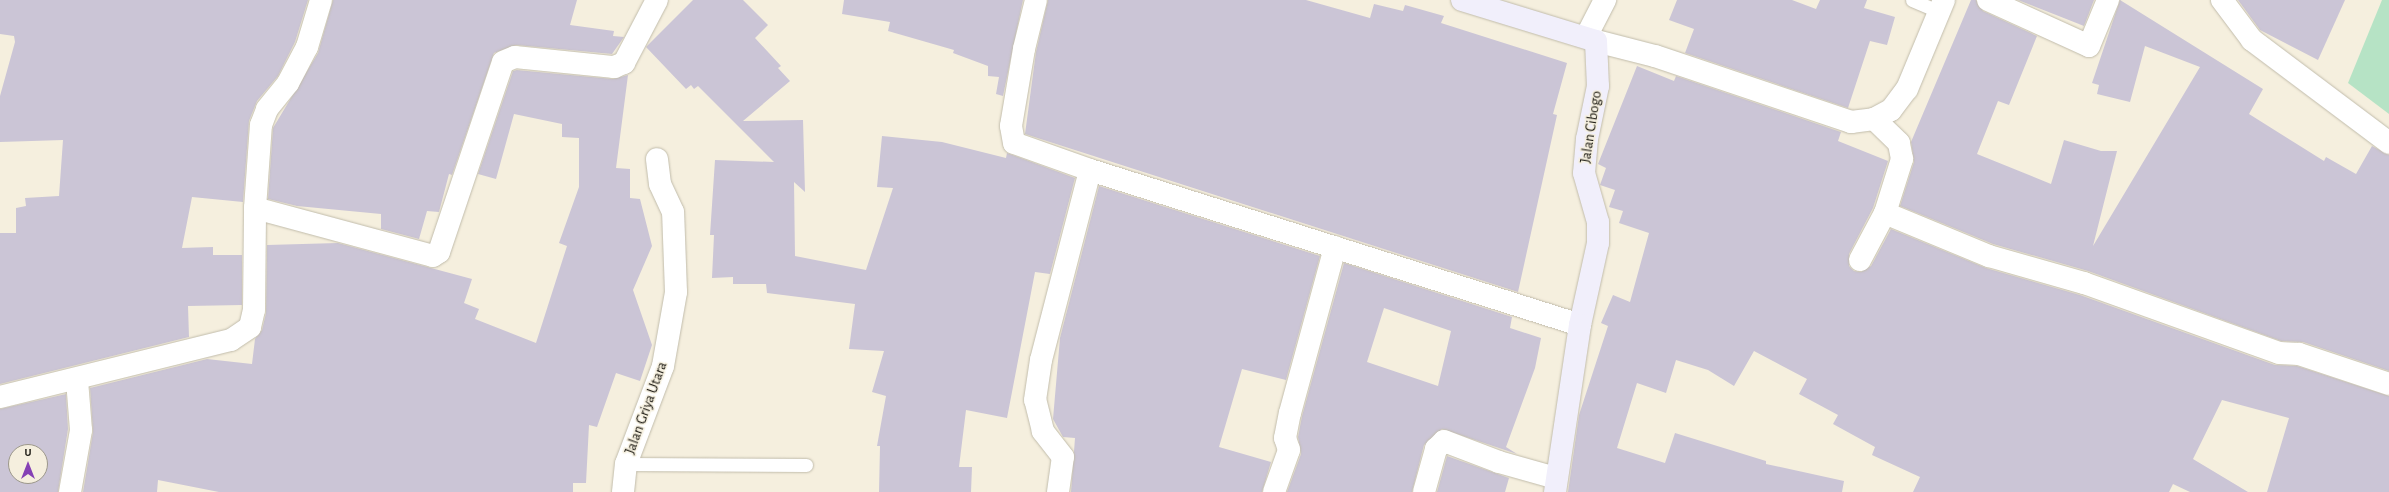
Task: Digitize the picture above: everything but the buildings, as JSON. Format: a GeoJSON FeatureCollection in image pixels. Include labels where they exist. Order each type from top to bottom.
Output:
{"type":"FeatureCollection","features":[{"type":"Feature","properties":{"kind":"street"},"geometry":{"type":"LineString","coordinates":[[0,397],[77,380],[241,336],[250,327],[254,310],[255,208],[261,125],[267,109],[288,84],[307,47],[321,0]]}},
{"type":"Feature","properties":{"kind":"street"},"geometry":{"type":"LineString","coordinates":[[255,208],[428,257],[434,256],[439,252],[503,62],[515,57],[614,67],[624,63],[658,0]]}},
{"type":"Feature","properties":{"kind":"street"},"geometry":{"type":"LineString","coordinates":[[1036,0],[1024,49],[1010,136],[1014,143],[1090,170],[1580,324]]}},
{"type":"Feature","properties":{"kind":"street"},"geometry":{"type":"LineString","coordinates":[[1462,0],[1591,39],[1655,56],[1851,122],[1874,119],[1892,110],[1907,89],[1942,6]]}},
{"type":"Feature","properties":{"kind":"street"},"geometry":{"type":"LineString","coordinates":[[1591,39],[1605,0]]}},
{"type":"Feature","properties":{"kind":"street"},"geometry":{"type":"LineString","coordinates":[[1988,0],[2089,46],[2108,0]]}},
{"type":"Feature","properties":{"kind":"street"},"geometry":{"type":"LineString","coordinates":[[2222,0],[2252,40],[2389,143]]}},
{"type":"Feature","properties":{"kind":"street","name":"Jalan Cibogo"},"geometry":{"type":"LineString","coordinates":[[1555,485],[1580,324],[1598,243],[1598,222],[1584,173],[1587,139],[1598,86],[1591,39]]}},
{"type":"Feature","properties":{"kind":"street"},"geometry":{"type":"LineString","coordinates":[[1860,260],[1885,213],[1902,159],[1899,143],[1874,119]]}},
{"type":"Feature","properties":{"kind":"street","name":"Jalan Griya Utara"},"geometry":{"type":"LineString","coordinates":[[623,492],[626,464],[663,366],[676,292],[673,212],[660,184],[657,159]]}},
{"type":"Feature","properties":{"kind":"street"},"geometry":{"type":"LineString","coordinates":[[1058,492],[1063,457],[1043,431],[1035,400],[1042,360],[1090,170]]}},
{"type":"Feature","properties":{"kind":"street"},"geometry":{"type":"LineString","coordinates":[[1885,213],[1989,256],[2084,283],[2279,352],[2299,354],[2389,384]]}},
{"type":"Feature","properties":{"kind":"street"},"geometry":{"type":"LineString","coordinates":[[1274,492],[1289,450],[1285,438],[1290,413],[1335,247]]}},
{"type":"Feature","properties":{"kind":"street"},"geometry":{"type":"LineString","coordinates":[[70,492],[81,430],[77,380]]}},
{"type":"Feature","properties":{"kind":"street"},"geometry":{"type":"LineString","coordinates":[[1424,492],[1436,449],[1444,441],[1555,485]]}},
{"type":"Feature","properties":{"kind":"lane"},"geometry":{"type":"LineString","coordinates":[[1912,0],[1942,6]]}},
{"type":"Feature","properties":{"kind":"lane"},"geometry":{"type":"LineString","coordinates":[[626,464],[806,465]]}},
{"type":"Feature","properties":{"kind":"green space"},"geometry":{"type":"Polygon","coordinates":[[[2382,0],[2389,0],[2389,114],[2348,83],[2382,0]]]}}]}
